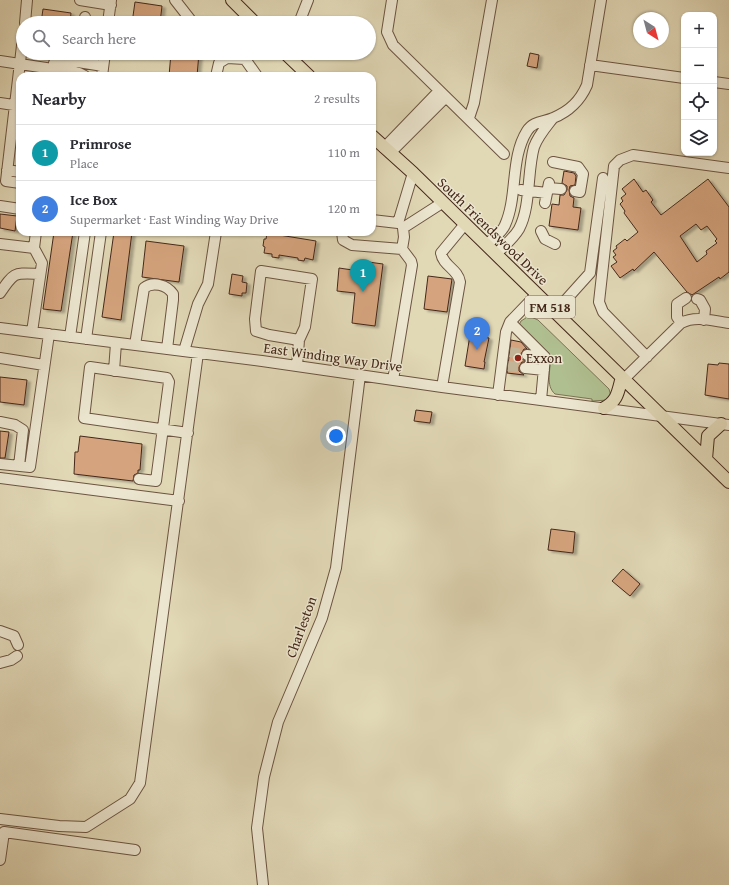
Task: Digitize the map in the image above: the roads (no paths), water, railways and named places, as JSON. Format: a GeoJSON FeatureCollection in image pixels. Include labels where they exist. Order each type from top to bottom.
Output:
{"type":"FeatureCollection","features":[{"type":"Feature","properties":{"kind":"main road"},"geometry":{"type":"LineString","coordinates":[[232,0],[248,16]]}},
{"type":"Feature","properties":{"kind":"main road"},"geometry":{"type":"LineString","coordinates":[[292,60],[305,72]]}},
{"type":"Feature","properties":{"kind":"main road","name":"South Friendswood Drive"},"geometry":{"type":"LineString","coordinates":[[376,140],[413,173],[729,482]]}},
{"type":"Feature","properties":{"kind":"main road"},"geometry":{"type":"LineString","coordinates":[[604,408],[616,399],[623,378]]}},
{"type":"Feature","properties":{"kind":"main road"},"geometry":{"type":"LineString","coordinates":[[706,459],[708,436],[725,425]]}},
{"type":"Feature","properties":{"kind":"street"},"geometry":{"type":"LineString","coordinates":[[26,16],[27,0]]}},
{"type":"Feature","properties":{"kind":"street"},"geometry":{"type":"LineString","coordinates":[[80,0],[111,2],[109,16]]}},
{"type":"Feature","properties":{"kind":"street"},"geometry":{"type":"LineString","coordinates":[[175,0],[188,16]]}},
{"type":"Feature","properties":{"kind":"street"},"geometry":{"type":"LineString","coordinates":[[302,16],[308,0]]}},
{"type":"Feature","properties":{"kind":"street"},"geometry":{"type":"LineString","coordinates":[[392,0],[387,32],[389,40],[504,154]]}},
{"type":"Feature","properties":{"kind":"street"},"geometry":{"type":"LineString","coordinates":[[469,118],[474,103],[492,0]]}},
{"type":"Feature","properties":{"kind":"street"},"geometry":{"type":"LineString","coordinates":[[496,254],[513,237],[519,228],[527,191],[534,146],[540,134],[553,118],[572,107],[582,97],[587,85],[601,0]]}},
{"type":"Feature","properties":{"kind":"street"},"geometry":{"type":"LineString","coordinates":[[0,61],[66,64],[73,60]]}},
{"type":"Feature","properties":{"kind":"street"},"geometry":{"type":"LineString","coordinates":[[87,60],[103,66]]}},
{"type":"Feature","properties":{"kind":"street"},"geometry":{"type":"LineString","coordinates":[[102,72],[104,60]]}},
{"type":"Feature","properties":{"kind":"street"},"geometry":{"type":"LineString","coordinates":[[217,72],[221,60]]}},
{"type":"Feature","properties":{"kind":"street"},"geometry":{"type":"LineString","coordinates":[[248,60],[255,72]]}},
{"type":"Feature","properties":{"kind":"street"},"geometry":{"type":"LineString","coordinates":[[20,61],[74,72]]}},
{"type":"Feature","properties":{"kind":"street"},"geometry":{"type":"LineString","coordinates":[[19,72],[20,61]]}},
{"type":"Feature","properties":{"kind":"street"},"geometry":{"type":"LineString","coordinates":[[590,65],[681,78]]}},
{"type":"Feature","properties":{"kind":"street"},"geometry":{"type":"LineString","coordinates":[[717,82],[729,84]]}},
{"type":"Feature","properties":{"kind":"street"},"geometry":{"type":"LineString","coordinates":[[387,150],[443,94]]}},
{"type":"Feature","properties":{"kind":"street"},"geometry":{"type":"LineString","coordinates":[[0,103],[16,106]]}},
{"type":"Feature","properties":{"kind":"street"},"geometry":{"type":"LineString","coordinates":[[486,245],[505,225],[514,189],[520,145],[528,129],[539,120],[553,118]]}},
{"type":"Feature","properties":{"kind":"street"},"geometry":{"type":"LineString","coordinates":[[16,127],[5,149],[7,170],[6,181],[16,182]]}},
{"type":"Feature","properties":{"kind":"street"},"geometry":{"type":"LineString","coordinates":[[647,357],[603,312],[599,302],[614,166],[620,160],[633,155],[729,168]]}},
{"type":"Feature","properties":{"kind":"street"},"geometry":{"type":"LineString","coordinates":[[553,162],[578,167],[583,174],[580,192],[575,192]]}},
{"type":"Feature","properties":{"kind":"street"},"geometry":{"type":"LineString","coordinates":[[7,170],[16,167]]}},
{"type":"Feature","properties":{"kind":"street"},"geometry":{"type":"LineString","coordinates":[[7,170],[16,171]]}},
{"type":"Feature","properties":{"kind":"street"},"geometry":{"type":"LineString","coordinates":[[7,170],[16,175]]}},
{"type":"Feature","properties":{"kind":"street"},"geometry":{"type":"LineString","coordinates":[[393,380],[412,266],[411,261],[402,249],[404,237],[400,225],[413,173]]}},
{"type":"Feature","properties":{"kind":"street"},"geometry":{"type":"LineString","coordinates":[[555,312],[590,273],[603,178]]}},
{"type":"Feature","properties":{"kind":"street"},"geometry":{"type":"LineString","coordinates":[[514,189],[547,192],[561,190]]}},
{"type":"Feature","properties":{"kind":"street"},"geometry":{"type":"LineString","coordinates":[[376,221],[400,225],[442,203]]}},
{"type":"Feature","properties":{"kind":"street"},"geometry":{"type":"LineString","coordinates":[[0,206],[16,208]]}},
{"type":"Feature","properties":{"kind":"street"},"geometry":{"type":"LineString","coordinates":[[442,387],[460,282],[459,277],[442,260],[441,253],[465,224]]}},
{"type":"Feature","properties":{"kind":"street"},"geometry":{"type":"LineString","coordinates":[[541,231],[545,239],[555,244]]}},
{"type":"Feature","properties":{"kind":"street"},"geometry":{"type":"LineString","coordinates":[[32,332],[42,263],[34,248],[36,236]]}},
{"type":"Feature","properties":{"kind":"street"},"geometry":{"type":"LineString","coordinates":[[70,337],[84,236]]}},
{"type":"Feature","properties":{"kind":"street"},"geometry":{"type":"LineString","coordinates":[[86,339],[100,236]]}},
{"type":"Feature","properties":{"kind":"street"},"geometry":{"type":"LineString","coordinates":[[184,351],[198,304],[208,284],[215,236]]}},
{"type":"Feature","properties":{"kind":"street"},"geometry":{"type":"LineString","coordinates":[[342,236],[343,240],[352,245],[402,249]]}},
{"type":"Feature","properties":{"kind":"street"},"geometry":{"type":"LineString","coordinates":[[0,244],[34,248]]}},
{"type":"Feature","properties":{"kind":"street"},"geometry":{"type":"LineString","coordinates":[[297,366],[299,340],[305,327],[312,279],[261,271],[255,319],[256,331],[269,335],[299,340]]}},
{"type":"Feature","properties":{"kind":"street"},"geometry":{"type":"LineString","coordinates":[[0,293],[12,276],[17,273],[40,274]]}},
{"type":"Feature","properties":{"kind":"street"},"geometry":{"type":"LineString","coordinates":[[135,345],[144,288],[148,285],[164,286],[173,294],[167,349]]}},
{"type":"Feature","properties":{"kind":"street"},"geometry":{"type":"LineString","coordinates":[[498,395],[507,352],[506,332],[510,322],[537,294]]}},
{"type":"Feature","properties":{"kind":"street"},"geometry":{"type":"LineString","coordinates":[[681,323],[677,317],[677,304],[686,298]]}},
{"type":"Feature","properties":{"kind":"street"},"geometry":{"type":"LineString","coordinates":[[697,299],[704,305],[704,320]]}},
{"type":"Feature","properties":{"kind":"street"},"geometry":{"type":"LineString","coordinates":[[623,378],[647,357],[681,323],[694,318],[729,323]]}},
{"type":"Feature","properties":{"kind":"street"},"geometry":{"type":"LineString","coordinates":[[510,322],[545,357],[541,400]]}},
{"type":"Feature","properties":{"kind":"street","name":"East Winding Way Drive"},"geometry":{"type":"LineString","coordinates":[[0,328],[297,366],[498,395],[725,425]]}},
{"type":"Feature","properties":{"kind":"street"},"geometry":{"type":"LineString","coordinates":[[0,464],[30,467],[49,334]]}},
{"type":"Feature","properties":{"kind":"street"},"geometry":{"type":"LineString","coordinates":[[114,370],[116,343]]}},
{"type":"Feature","properties":{"kind":"street"},"geometry":{"type":"LineString","coordinates":[[0,819],[58,826],[86,826],[130,799],[140,783],[198,353]]}},
{"type":"Feature","properties":{"kind":"street"},"geometry":{"type":"LineString","coordinates":[[527,355],[545,357]]}},
{"type":"Feature","properties":{"kind":"street"},"geometry":{"type":"LineString","coordinates":[[0,358],[44,364]]}},
{"type":"Feature","properties":{"kind":"street"},"geometry":{"type":"LineString","coordinates":[[139,479],[156,481],[163,429],[169,382],[167,378],[90,367],[84,418],[163,429],[188,433]]}},
{"type":"Feature","properties":{"kind":"street"},"geometry":{"type":"LineString","coordinates":[[525,368],[544,370]]}},
{"type":"Feature","properties":{"kind":"street","name":"Charleston"},"geometry":{"type":"LineString","coordinates":[[263,885],[257,828],[264,777],[278,722],[322,618],[336,568],[360,375]]}},
{"type":"Feature","properties":{"kind":"street"},"geometry":{"type":"LineString","coordinates":[[0,422],[15,425],[23,430],[19,466]]}},
{"type":"Feature","properties":{"kind":"street"},"geometry":{"type":"LineString","coordinates":[[0,478],[179,501]]}},
{"type":"Feature","properties":{"kind":"street"},"geometry":{"type":"LineString","coordinates":[[0,631],[14,636],[18,645]]}},
{"type":"Feature","properties":{"kind":"street"},"geometry":{"type":"LineString","coordinates":[[0,663],[11,660],[17,656]]}},
{"type":"Feature","properties":{"kind":"street"},"geometry":{"type":"LineString","coordinates":[[0,860],[4,832],[135,850]]}},
{"type":"Feature","properties":{"kind":"tunnel"},"geometry":{"type":"LineString","coordinates":[[510,352],[527,355]]}},
{"type":"Feature","properties":{"kind":"tunnel"},"geometry":{"type":"LineString","coordinates":[[508,366],[525,368]]}},
{"type":"Feature","properties":{"kind":"place","name":"Primrose"},"geometry":{"type":"Point","coordinates":[363,292]}},
{"type":"Feature","properties":{"kind":"place","name":"Ice Box"},"geometry":{"type":"Point","coordinates":[477,350]}},
{"type":"Feature","properties":{"kind":"place","name":"Exxon"},"geometry":{"type":"Point","coordinates":[518,358]}}]}
